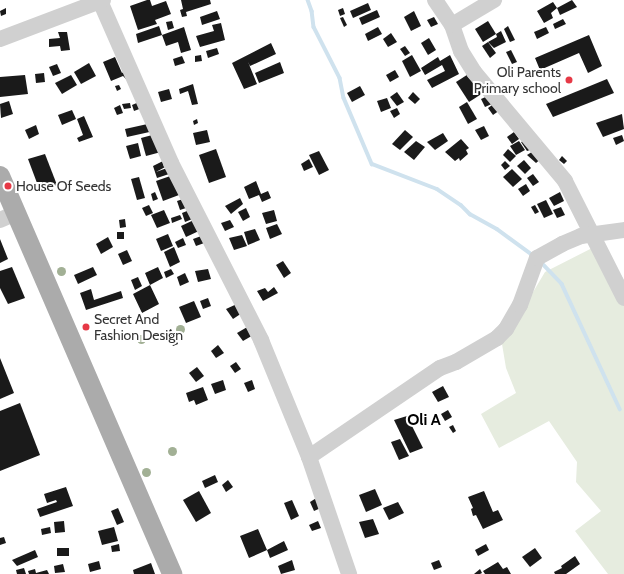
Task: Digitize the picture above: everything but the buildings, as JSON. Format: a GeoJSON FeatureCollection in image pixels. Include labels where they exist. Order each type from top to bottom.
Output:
{"type":"FeatureCollection","features":[{"type":"Feature","properties":{"kind":"main road"},"geometry":{"type":"LineString","coordinates":[[0,176],[8,217],[172,574]]}},
{"type":"Feature","properties":{"kind":"street"},"geometry":{"type":"LineString","coordinates":[[435,0],[452,25],[461,51],[468,63],[565,181],[624,298]]}},
{"type":"Feature","properties":{"kind":"street"},"geometry":{"type":"LineString","coordinates":[[452,25],[494,0]]}},
{"type":"Feature","properties":{"kind":"street"},"geometry":{"type":"LineString","coordinates":[[0,39],[102,1],[170,163],[261,340],[309,457],[349,574]]}},
{"type":"Feature","properties":{"kind":"street"},"geometry":{"type":"LineString","coordinates":[[309,457],[440,368],[456,362],[497,338],[506,329],[520,305],[537,258],[562,244],[592,234],[624,230]]}},
{"type":"Feature","properties":{"kind":"shaded area"},"geometry":{"type":"Polygon","coordinates":[[[602,243],[624,280],[624,574],[608,574],[575,531],[601,511],[576,482],[577,462],[549,421],[499,448],[481,414],[516,393],[506,368],[502,344],[545,272],[602,243]]]}},
{"type":"Feature","properties":{"kind":"waterway"},"geometry":{"type":"LineString","coordinates":[[308,0],[312,11],[314,27],[340,78],[344,98],[372,164],[437,189],[461,205],[470,214],[497,229],[534,256]]}},
{"type":"Feature","properties":{"kind":"waterway"},"geometry":{"type":"LineString","coordinates":[[540,261],[562,284],[620,409]]}},
{"type":"Feature","properties":{"kind":"place","name":"Oli Parents Primary school"},"geometry":{"type":"Point","coordinates":[569,80]}},
{"type":"Feature","properties":{"kind":"place","name":"House Of Seeds"},"geometry":{"type":"Point","coordinates":[8,186]}},
{"type":"Feature","properties":{"kind":"place","name":"Secret And Fashion Design"},"geometry":{"type":"Point","coordinates":[86,327]}},
{"type":"Feature","properties":{"kind":"district","name":"Oli A"},"geometry":{"type":"Point","coordinates":[424,420]}}]}
